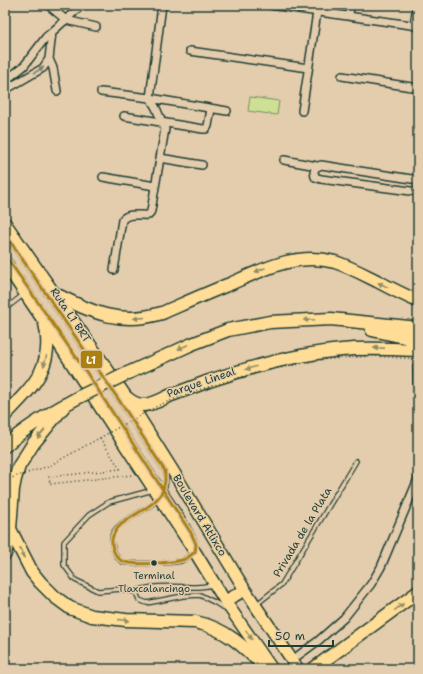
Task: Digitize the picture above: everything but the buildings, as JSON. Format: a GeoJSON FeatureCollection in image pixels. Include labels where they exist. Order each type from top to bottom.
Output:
{"type":"FeatureCollection","features":[{"type":"Feature","properties":{"kind":"highway"},"geometry":{"type":"LineString","coordinates":[[54,293],[80,306],[101,314],[118,318],[145,317],[162,313],[264,268],[292,260],[313,259],[344,265],[418,301]]}},
{"type":"Feature","properties":{"kind":"highway"},"geometry":{"type":"LineString","coordinates":[[5,446],[40,419],[79,397],[192,344],[228,330],[270,322],[331,319],[418,328]]}},
{"type":"Feature","properties":{"kind":"highway"},"geometry":{"type":"LineString","coordinates":[[331,319],[361,328],[418,340]]}},
{"type":"Feature","properties":{"kind":"highway"},"geometry":{"type":"LineString","coordinates":[[5,415],[33,384],[44,365],[48,341],[45,323]]}},
{"type":"Feature","properties":{"kind":"highway"},"geometry":{"type":"LineString","coordinates":[[127,398],[135,403],[151,404],[202,384],[241,371],[310,354],[376,348],[418,350]]}},
{"type":"Feature","properties":{"kind":"highway"},"geometry":{"type":"LineString","coordinates":[[5,554],[10,529],[13,489],[20,466],[33,444],[66,404]]}},
{"type":"Feature","properties":{"kind":"highway"},"geometry":{"type":"LineString","coordinates":[[10,529],[32,572],[55,597],[70,608],[102,618],[195,622],[204,624],[213,627],[238,642],[266,669]]}},
{"type":"Feature","properties":{"kind":"highway"},"geometry":{"type":"LineString","coordinates":[[318,666],[418,592]]}},
{"type":"Feature","properties":{"kind":"main road","name":"Boulevard Atlixco"},"geometry":{"type":"LineString","coordinates":[[5,222],[127,398],[255,606],[295,664]]}},
{"type":"Feature","properties":{"kind":"main road"},"geometry":{"type":"LineString","coordinates":[[5,264],[141,470],[159,493],[225,601],[272,669]]}},
{"type":"Feature","properties":{"kind":"main road"},"geometry":{"type":"LineString","coordinates":[[225,601],[245,590]]}},
{"type":"Feature","properties":{"kind":"street"},"geometry":{"type":"LineString","coordinates":[[48,5],[66,20],[96,27]]}},
{"type":"Feature","properties":{"kind":"street"},"geometry":{"type":"LineString","coordinates":[[5,81],[24,66],[46,37],[82,5]]}},
{"type":"Feature","properties":{"kind":"street"},"geometry":{"type":"LineString","coordinates":[[114,270],[122,220],[131,214],[149,215],[151,211],[165,129],[163,122],[150,98],[162,5]]}},
{"type":"Feature","properties":{"kind":"street"},"geometry":{"type":"LineString","coordinates":[[270,5],[416,26],[417,5]]}},
{"type":"Feature","properties":{"kind":"street"},"geometry":{"type":"LineString","coordinates":[[349,16],[350,5]]}},
{"type":"Feature","properties":{"kind":"street"},"geometry":{"type":"LineString","coordinates":[[302,111],[317,12]]}},
{"type":"Feature","properties":{"kind":"street"},"geometry":{"type":"LineString","coordinates":[[5,90],[44,68],[49,59],[52,32]]}},
{"type":"Feature","properties":{"kind":"street"},"geometry":{"type":"LineString","coordinates":[[190,51],[308,68]]}},
{"type":"Feature","properties":{"kind":"street"},"geometry":{"type":"LineString","coordinates":[[49,59],[53,68],[57,91]]}},
{"type":"Feature","properties":{"kind":"street"},"geometry":{"type":"LineString","coordinates":[[342,76],[418,88]]}},
{"type":"Feature","properties":{"kind":"street"},"geometry":{"type":"LineString","coordinates":[[101,92],[150,98],[227,111]]}},
{"type":"Feature","properties":{"kind":"street"},"geometry":{"type":"LineString","coordinates":[[124,116],[206,129],[208,126],[211,109]]}},
{"type":"Feature","properties":{"kind":"street"},"geometry":{"type":"LineString","coordinates":[[160,158],[202,165]]}},
{"type":"Feature","properties":{"kind":"street"},"geometry":{"type":"LineString","coordinates":[[284,160],[418,180]]}},
{"type":"Feature","properties":{"kind":"street"},"geometry":{"type":"LineString","coordinates":[[317,166],[314,172],[315,177],[321,179],[418,192]]}},
{"type":"Feature","properties":{"kind":"street"},"geometry":{"type":"LineString","coordinates":[[102,177],[155,186]]}},
{"type":"Feature","properties":{"kind":"street"},"geometry":{"type":"LineString","coordinates":[[417,362],[418,408]]}},
{"type":"Feature","properties":{"kind":"street"},"geometry":{"type":"LineString","coordinates":[[295,664],[344,618],[371,584],[384,560],[418,479]]}},
{"type":"Feature","properties":{"kind":"lane","name":"Ruta L1 BRT"},"geometry":{"type":"LineString","coordinates":[[5,234],[123,406],[165,471],[166,478],[159,493]]}},
{"type":"Feature","properties":{"kind":"lane","name":"Ruta L1 BRT"},"geometry":{"type":"LineString","coordinates":[[5,255],[85,370],[159,493]]}},
{"type":"Feature","properties":{"kind":"lane"},"geometry":{"type":"LineString","coordinates":[[5,309],[25,294]]}},
{"type":"Feature","properties":{"kind":"lane","name":"Privada de la Plata"},"geometry":{"type":"LineString","coordinates":[[255,606],[282,584],[356,461]]}},
{"type":"Feature","properties":{"kind":"lane"},"geometry":{"type":"LineString","coordinates":[[195,552],[182,560],[152,563],[123,562],[115,555],[112,539],[117,528],[154,503],[159,493],[140,493],[109,502],[89,516],[64,542],[64,565],[75,580],[98,591],[121,588],[136,592],[140,589],[156,587],[199,587],[215,585]]}},
{"type":"Feature","properties":{"kind":"lane"},"geometry":{"type":"LineString","coordinates":[[136,592],[139,600],[147,603],[183,596],[200,595],[216,603],[236,617]]}},
{"type":"Feature","properties":{"kind":"path","name":"Parque Lineal"},"geometry":{"type":"LineString","coordinates":[[5,480],[49,466],[170,400],[251,374],[318,360],[372,356],[417,362]]}},
{"type":"Feature","properties":{"kind":"path"},"geometry":{"type":"LineString","coordinates":[[100,438],[120,469],[49,478],[50,484],[132,476],[141,470]]}},
{"type":"Feature","properties":{"kind":"green space"},"geometry":{"type":"Polygon","coordinates":[[[250,97],[279,101],[277,115],[248,111],[250,97]]]}},
{"type":"Feature","properties":{"kind":"tunnel"},"geometry":{"type":"LineString","coordinates":[[417,366],[418,352]]}},
{"type":"Feature","properties":{"kind":"transit line","name":"L1"},"geometry":{"type":"LineString","coordinates":[[5,234],[123,406],[165,471],[163,490]]}},
{"type":"Feature","properties":{"kind":"transit line","name":"L1"},"geometry":{"type":"LineString","coordinates":[[5,255],[85,370],[163,490]]}},
{"type":"Feature","properties":{"kind":"transit line","name":"L1"},"geometry":{"type":"LineString","coordinates":[[163,490],[191,533],[196,544],[195,552],[185,559],[172,562],[143,564],[127,563],[122,561],[117,557],[113,549],[112,540],[115,532],[127,520],[152,504],[163,490]]}},
{"type":"Feature","properties":{"kind":"place","name":"Terminal Tlaxcalancingo"},"geometry":{"type":"Point","coordinates":[154,563]}}]}
